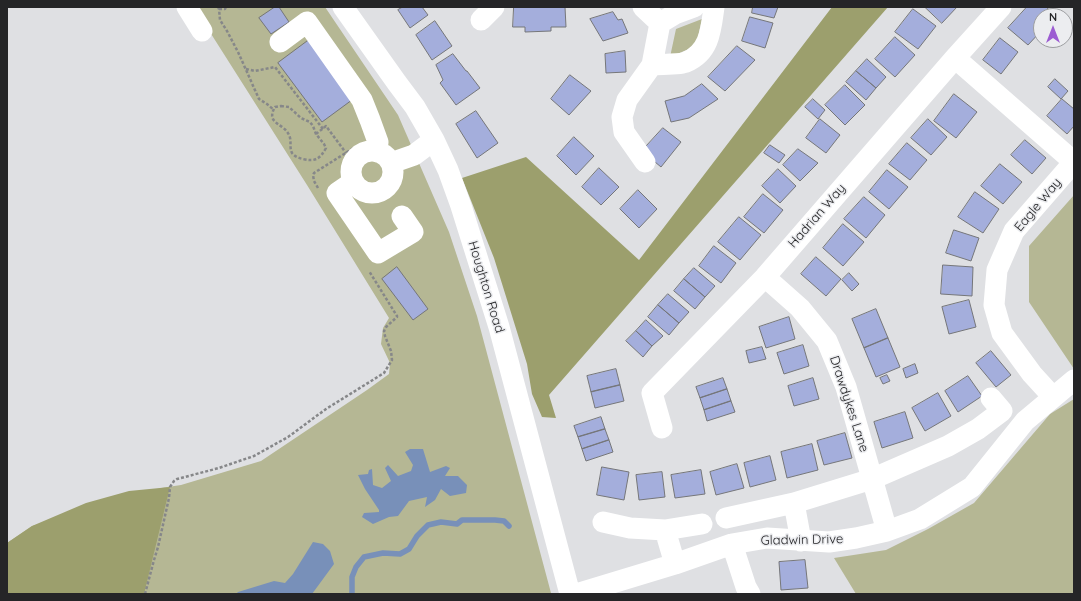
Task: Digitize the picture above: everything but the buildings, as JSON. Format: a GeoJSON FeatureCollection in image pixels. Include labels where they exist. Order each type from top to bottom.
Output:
{"type":"FeatureCollection","features":[{"type":"Feature","properties":{"kind":"street"},"geometry":{"type":"LineString","coordinates":[[187,7],[202,31]]}},
{"type":"Feature","properties":{"kind":"street","name":"Houghton Road"},"geometry":{"type":"LineString","coordinates":[[343,7],[415,106],[434,140],[448,170],[497,320],[570,594]]}},
{"type":"Feature","properties":{"kind":"street"},"geometry":{"type":"LineString","coordinates":[[643,7],[660,23]]}},
{"type":"Feature","properties":{"kind":"street"},"geometry":{"type":"LineString","coordinates":[[645,162],[624,132],[622,117],[627,100],[652,65],[660,23],[675,14],[694,7]]}},
{"type":"Feature","properties":{"kind":"street"},"geometry":{"type":"LineString","coordinates":[[652,65],[685,63],[700,53],[709,39],[714,7]]}},
{"type":"Feature","properties":{"kind":"street","name":"Hadrian Way"},"geometry":{"type":"LineString","coordinates":[[662,428],[652,393],[765,277],[1001,7]]}},
{"type":"Feature","properties":{"kind":"street"},"geometry":{"type":"LineString","coordinates":[[280,42],[307,22],[362,100],[382,153],[392,166],[393,173],[392,180],[383,190],[370,193],[363,191],[353,182],[351,175],[351,168],[358,155],[372,151],[382,153],[414,155],[434,140]]}},
{"type":"Feature","properties":{"kind":"street"},"geometry":{"type":"LineString","coordinates":[[955,58],[1074,162]]}},
{"type":"Feature","properties":{"kind":"street","name":"Eagle Way"},"geometry":{"type":"LineString","coordinates":[[1053,397],[1032,374],[1002,333],[994,304],[997,270],[1014,232],[1074,162]]}},
{"type":"Feature","properties":{"kind":"street"},"geometry":{"type":"LineString","coordinates":[[353,182],[337,193],[378,253],[413,232],[402,216]]}},
{"type":"Feature","properties":{"kind":"street","name":"Drawdykes Lane"},"geometry":{"type":"LineString","coordinates":[[765,277],[800,308],[828,341],[846,387],[887,531]]}},
{"type":"Feature","properties":{"kind":"street","name":"Gladwin Drive"},"geometry":{"type":"LineString","coordinates":[[576,594],[675,564],[732,544],[767,538],[829,542],[887,531],[920,518],[972,487],[1025,421],[1074,380]]}},
{"type":"Feature","properties":{"kind":"street"},"geometry":{"type":"LineString","coordinates":[[726,518],[794,503],[872,479],[948,446],[978,430],[1002,411],[990,398]]}},
{"type":"Feature","properties":{"kind":"street"},"geometry":{"type":"LineString","coordinates":[[794,503],[802,541]]}},
{"type":"Feature","properties":{"kind":"street"},"geometry":{"type":"LineString","coordinates":[[603,522],[630,528],[665,530],[702,524]]}},
{"type":"Feature","properties":{"kind":"street"},"geometry":{"type":"LineString","coordinates":[[665,530],[675,564]]}},
{"type":"Feature","properties":{"kind":"street"},"geometry":{"type":"LineString","coordinates":[[732,544],[742,592]]}},
{"type":"Feature","properties":{"kind":"path"},"geometry":{"type":"LineString","coordinates":[[226,7],[224,9],[218,8],[220,20],[246,69],[259,99],[274,110]]}},
{"type":"Feature","properties":{"kind":"path"},"geometry":{"type":"LineString","coordinates":[[246,69],[255,71],[275,67],[323,129]]}},
{"type":"Feature","properties":{"kind":"path"},"geometry":{"type":"LineString","coordinates":[[282,106],[289,108],[301,118],[310,122],[316,134],[326,148],[323,154],[318,159],[310,161],[296,157],[290,148],[290,136],[288,132],[275,122],[272,118],[272,113],[275,108],[282,106]]}},
{"type":"Feature","properties":{"kind":"path"},"geometry":{"type":"LineString","coordinates":[[316,134],[326,126],[346,153]]}},
{"type":"Feature","properties":{"kind":"path"},"geometry":{"type":"LineString","coordinates":[[322,193],[314,180],[314,173],[359,146],[366,144],[382,153]]}},
{"type":"Feature","properties":{"kind":"path"},"geometry":{"type":"LineString","coordinates":[[145,594],[158,547],[170,487],[177,479],[219,468],[254,456],[288,437],[326,409],[384,373],[392,360],[392,351],[384,331],[397,316],[368,270]]}},
{"type":"Feature","properties":{"kind":"green space"},"geometry":{"type":"Polygon","coordinates":[[[194,7],[325,7],[398,115],[449,232],[477,316],[551,593],[7,594],[7,543],[32,526],[161,488],[181,485],[261,461],[389,374],[390,363],[381,344],[383,328],[389,318],[194,7]]]}},
{"type":"Feature","properties":{"kind":"green space"},"geometry":{"type":"Polygon","coordinates":[[[832,7],[888,7],[549,395],[556,418],[542,417],[532,394],[527,364],[494,258],[462,178],[526,157],[639,260],[832,7]]]}},
{"type":"Feature","properties":{"kind":"green space"},"geometry":{"type":"Polygon","coordinates":[[[702,19],[696,46],[670,57],[676,29],[702,19]]]}},
{"type":"Feature","properties":{"kind":"green space"},"geometry":{"type":"Polygon","coordinates":[[[1074,195],[1074,369],[1029,302],[1029,246],[1074,195]]]}},
{"type":"Feature","properties":{"kind":"green space"},"geometry":{"type":"Polygon","coordinates":[[[1074,399],[1074,594],[856,594],[834,558],[886,550],[928,529],[974,503],[1050,414],[1074,399]]]}},
{"type":"Feature","properties":{"kind":"green space"},"geometry":{"type":"Polygon","coordinates":[[[170,487],[144,594],[7,594],[7,543],[32,526],[86,503],[129,491],[170,487]]]}},
{"type":"Feature","properties":{"kind":"water"},"geometry":{"type":"Polygon","coordinates":[[[410,449],[423,449],[430,472],[446,466],[450,468],[445,476],[458,476],[467,485],[466,493],[450,496],[441,489],[435,500],[425,507],[427,497],[409,501],[398,516],[389,517],[373,524],[362,517],[364,513],[379,512],[379,510],[365,489],[358,475],[368,474],[369,470],[372,469],[373,485],[382,488],[391,481],[385,468],[388,465],[398,476],[411,471],[413,465],[405,452],[410,449]]]}},
{"type":"Feature","properties":{"kind":"water"},"geometry":{"type":"Polygon","coordinates":[[[313,542],[323,544],[330,551],[334,564],[312,594],[236,594],[238,592],[274,581],[285,583],[293,574],[313,542]]]}},
{"type":"Feature","properties":{"kind":"waterway"},"geometry":{"type":"LineString","coordinates":[[352,594],[352,577],[356,567],[364,557],[383,553],[400,554],[409,549],[417,536],[428,525],[441,522],[457,524],[462,520],[495,520],[504,521],[509,526]]}}]}
